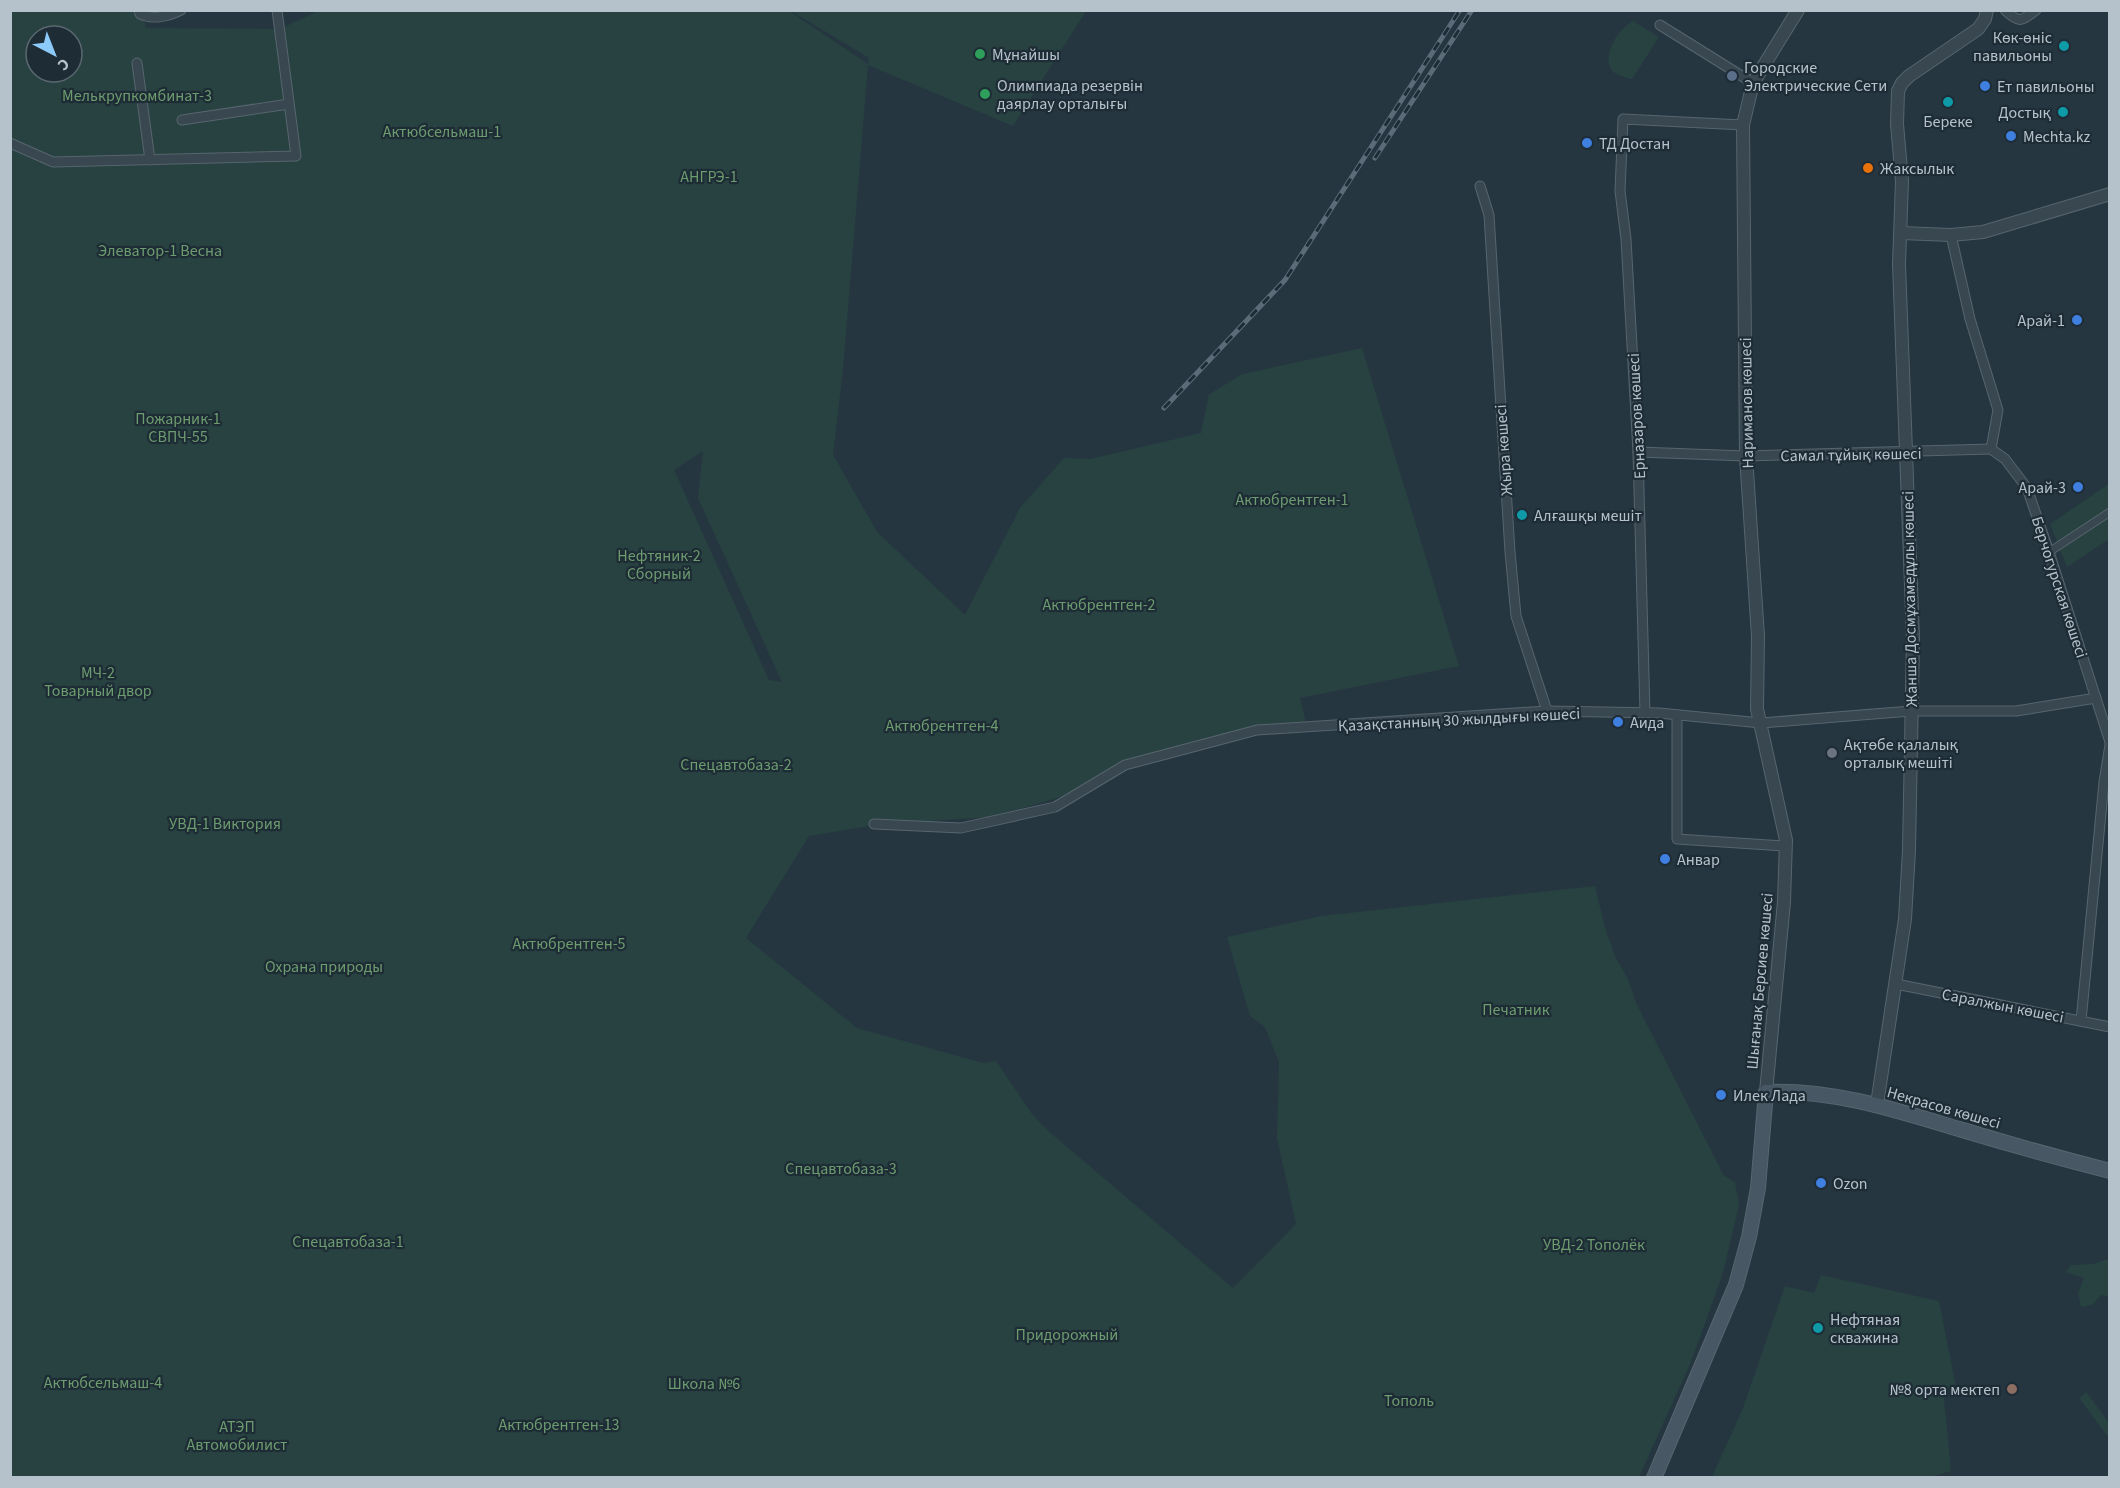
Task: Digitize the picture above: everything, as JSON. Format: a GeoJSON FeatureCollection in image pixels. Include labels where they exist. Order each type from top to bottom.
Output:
{"type":"FeatureCollection","features":[{"type":"Feature","properties":{"kind":"main road","name":"Некрасов көшесі"},"geometry":{"type":"LineString","coordinates":[[1766,1092],[1800,1092],[1877,1104],[2109,1171]]}},
{"type":"Feature","properties":{"kind":"main road","name":"Шығанақ Берсиев көшесі"},"geometry":{"type":"LineString","coordinates":[[1654,1478],[1736,1285],[1749,1237],[1758,1188],[1766,1092]]}},
{"type":"Feature","properties":{"kind":"street"},"geometry":{"type":"LineString","coordinates":[[139,10],[140,14],[147,17],[171,15],[181,10]]}},
{"type":"Feature","properties":{"kind":"street"},"geometry":{"type":"LineString","coordinates":[[10,143],[53,162],[296,156],[278,10]]}},
{"type":"Feature","properties":{"kind":"street","name":"Нариманов көшесі"},"geometry":{"type":"LineString","coordinates":[[1761,723],[1757,709],[1758,636],[1746,456],[1743,125],[1753,83],[1798,10]]}},
{"type":"Feature","properties":{"kind":"street","name":"Жанша Досмұхамедұлы көшесі"},"geometry":{"type":"LineString","coordinates":[[1877,1104],[1905,919],[1910,850],[1912,639],[1899,264],[1902,181],[1897,124],[1898,91],[1909,76],[1978,29],[1985,19],[1987,10]]}},
{"type":"Feature","properties":{"kind":"street"},"geometry":{"type":"LineString","coordinates":[[2005,10],[2016,20],[2021,21],[2036,10]]}},
{"type":"Feature","properties":{"kind":"street"},"geometry":{"type":"LineString","coordinates":[[1660,25],[1753,83]]}},
{"type":"Feature","properties":{"kind":"street"},"geometry":{"type":"LineString","coordinates":[[137,63],[150,160]]}},
{"type":"Feature","properties":{"kind":"street"},"geometry":{"type":"LineString","coordinates":[[182,120],[289,104]]}},
{"type":"Feature","properties":{"kind":"street","name":"Ерназаров көшесі"},"geometry":{"type":"LineString","coordinates":[[1645,713],[1638,452],[1626,239],[1620,191],[1623,119],[1743,125]]}},
{"type":"Feature","properties":{"kind":"street","name":"Жыра көшесі"},"geometry":{"type":"LineString","coordinates":[[1480,186],[1489,215],[1516,616],[1547,711]]}},
{"type":"Feature","properties":{"kind":"street"},"geometry":{"type":"LineString","coordinates":[[1901,233],[1951,235],[1996,229],[2109,194]]}},
{"type":"Feature","properties":{"kind":"street"},"geometry":{"type":"LineString","coordinates":[[1951,235],[1970,319],[1998,410],[1991,449]]}},
{"type":"Feature","properties":{"kind":"street","name":"Самал тұйық көшесі"},"geometry":{"type":"LineString","coordinates":[[1638,452],[1746,456],[1991,449]]}},
{"type":"Feature","properties":{"kind":"street","name":"Берчогурская көшесі"},"geometry":{"type":"LineString","coordinates":[[1991,449],[2006,459],[2027,488],[2109,743],[2081,1021]]}},
{"type":"Feature","properties":{"kind":"street"},"geometry":{"type":"LineString","coordinates":[[2049,552],[2109,512]]}},
{"type":"Feature","properties":{"kind":"street","name":"Қазақстанның 30 жылдығы көшесі"},"geometry":{"type":"LineString","coordinates":[[874,824],[961,828],[1055,807],[1125,765],[1257,730],[1547,711],[1645,713],[1761,723],[1911,711],[2016,711],[2096,698]]}},
{"type":"Feature","properties":{"kind":"street"},"geometry":{"type":"LineString","coordinates":[[1677,715],[1677,839],[1785,846]]}},
{"type":"Feature","properties":{"kind":"street","name":"Шығанақ Берсиев көшесі"},"geometry":{"type":"LineString","coordinates":[[1761,723],[1785,846],[1784,902],[1766,1092]]}},
{"type":"Feature","properties":{"kind":"street","name":"Саралжын көшесі"},"geometry":{"type":"LineString","coordinates":[[1896,984],[2109,1027]]}},
{"type":"Feature","properties":{"kind":"green space"},"geometry":{"type":"Polygon","coordinates":[[[320,10],[789,11],[868,64],[869,58],[791,11],[1086,11],[1013,126],[868,65],[843,369],[833,455],[877,532],[965,615],[1020,508],[1064,458],[1090,459],[1201,433],[1209,394],[1243,374],[1362,348],[1459,666],[1300,698],[1307,727],[1257,730],[1131,765],[1057,798],[992,817],[882,824],[809,836],[746,938],[857,1028],[983,1063],[996,1061],[1032,1114],[1046,1129],[1233,1288],[1296,1224],[1277,1138],[1279,1062],[1265,1027],[1250,1016],[1227,937],[1321,916],[1595,886],[1605,928],[1636,1003],[1724,1176],[1735,1182],[1739,1205],[1723,1273],[1691,1362],[1639,1477],[11,1477],[10,11],[142,11],[146,28],[280,29],[320,10]],[[703,451],[674,470],[769,680],[782,682],[698,498],[703,451]]]}},
{"type":"Feature","properties":{"kind":"green space"},"geometry":{"type":"Polygon","coordinates":[[[1633,21],[1659,37],[1632,79],[1620,76],[1611,69],[1609,56],[1613,42],[1622,29],[1633,21]]]}},
{"type":"Feature","properties":{"kind":"green space"},"geometry":{"type":"Polygon","coordinates":[[[2109,484],[2109,539],[2067,567],[2050,524],[2109,484]]]}},
{"type":"Feature","properties":{"kind":"green space"},"geometry":{"type":"Polygon","coordinates":[[[2110,1258],[2109,1297],[2101,1295],[2092,1305],[2081,1307],[2078,1293],[2084,1278],[2066,1272],[2071,1265],[2094,1264],[2110,1258]]]}},
{"type":"Feature","properties":{"kind":"green space"},"geometry":{"type":"Polygon","coordinates":[[[1821,1275],[1939,1301],[1956,1387],[1943,1389],[1951,1471],[1926,1478],[1712,1477],[1743,1408],[1785,1286],[1814,1293],[1821,1275]]]}},
{"type":"Feature","properties":{"kind":"green space"},"geometry":{"type":"Polygon","coordinates":[[[2086,1392],[2109,1423],[2109,1438],[2079,1398],[2086,1392]]]}},
{"type":"Feature","properties":{"kind":"railway"},"geometry":{"type":"LineString","coordinates":[[1164,408],[1285,280],[1460,10]]}},
{"type":"Feature","properties":{"kind":"railway"},"geometry":{"type":"LineString","coordinates":[[1375,158],[1472,10]]}},
{"type":"Feature","properties":{"kind":"place","name":"Көк-өніс павильоны"},"geometry":{"type":"Point","coordinates":[2064,46]}},
{"type":"Feature","properties":{"kind":"place","name":"Мұнайшы"},"geometry":{"type":"Point","coordinates":[980,54]}},
{"type":"Feature","properties":{"kind":"place","name":"Городские Электрические Сети"},"geometry":{"type":"Point","coordinates":[1732,76]}},
{"type":"Feature","properties":{"kind":"place","name":"Ет павильоны"},"geometry":{"type":"Point","coordinates":[1985,86]}},
{"type":"Feature","properties":{"kind":"place","name":"Олимпиада резервін даярлау орталығы"},"geometry":{"type":"Point","coordinates":[985,94]}},
{"type":"Feature","properties":{"kind":"place","name":"Береке"},"geometry":{"type":"Point","coordinates":[1948,102]}},
{"type":"Feature","properties":{"kind":"place","name":"Достық"},"geometry":{"type":"Point","coordinates":[2063,112]}},
{"type":"Feature","properties":{"kind":"place","name":"Mechta.kz"},"geometry":{"type":"Point","coordinates":[2011,136]}},
{"type":"Feature","properties":{"kind":"place","name":"ТД Достан"},"geometry":{"type":"Point","coordinates":[1587,143]}},
{"type":"Feature","properties":{"kind":"place","name":"Жаксылык"},"geometry":{"type":"Point","coordinates":[1868,168]}},
{"type":"Feature","properties":{"kind":"place","name":"Арай-1"},"geometry":{"type":"Point","coordinates":[2077,320]}},
{"type":"Feature","properties":{"kind":"place","name":"Арай-3"},"geometry":{"type":"Point","coordinates":[2078,487]}},
{"type":"Feature","properties":{"kind":"place","name":"Алғашқы мешіт"},"geometry":{"type":"Point","coordinates":[1522,515]}},
{"type":"Feature","properties":{"kind":"place","name":"Аида"},"geometry":{"type":"Point","coordinates":[1618,722]}},
{"type":"Feature","properties":{"kind":"place","name":"Ақтөбе қалалық орталық мешіті"},"geometry":{"type":"Point","coordinates":[1832,753]}},
{"type":"Feature","properties":{"kind":"place","name":"Анвар"},"geometry":{"type":"Point","coordinates":[1665,859]}},
{"type":"Feature","properties":{"kind":"place","name":"Илек Лада"},"geometry":{"type":"Point","coordinates":[1721,1095]}},
{"type":"Feature","properties":{"kind":"place","name":"Ozon"},"geometry":{"type":"Point","coordinates":[1821,1183]}},
{"type":"Feature","properties":{"kind":"place","name":"Нефтяная скважина"},"geometry":{"type":"Point","coordinates":[1818,1328]}},
{"type":"Feature","properties":{"kind":"place","name":"№8 орта мектеп"},"geometry":{"type":"Point","coordinates":[2012,1389]}},
{"type":"Feature","properties":{"kind":"park label","name":"Мелькрупкомбинат-3"},"geometry":{"type":"Point","coordinates":[137,95]}},
{"type":"Feature","properties":{"kind":"park label","name":"Актюбсельмаш-1"},"geometry":{"type":"Point","coordinates":[442,131]}},
{"type":"Feature","properties":{"kind":"park label","name":"АНГРЭ-1"},"geometry":{"type":"Point","coordinates":[709,176]}},
{"type":"Feature","properties":{"kind":"park label","name":"Элеватор-1 Весна"},"geometry":{"type":"Point","coordinates":[160,250]}},
{"type":"Feature","properties":{"kind":"park label","name":"Пожарник-1 СВПЧ-55"},"geometry":{"type":"Point","coordinates":[178,427]}},
{"type":"Feature","properties":{"kind":"park label","name":"Актюбрентген-1"},"geometry":{"type":"Point","coordinates":[1292,499]}},
{"type":"Feature","properties":{"kind":"park label","name":"Нефтяник-2 Сборный"},"geometry":{"type":"Point","coordinates":[659,564]}},
{"type":"Feature","properties":{"kind":"park label","name":"Актюбрентген-2"},"geometry":{"type":"Point","coordinates":[1099,604]}},
{"type":"Feature","properties":{"kind":"park label","name":"МЧ-2 Товарный двор"},"geometry":{"type":"Point","coordinates":[98,681]}},
{"type":"Feature","properties":{"kind":"park label","name":"Актюбрентген-4"},"geometry":{"type":"Point","coordinates":[942,725]}},
{"type":"Feature","properties":{"kind":"park label","name":"Спецавтобаза-2"},"geometry":{"type":"Point","coordinates":[736,764]}},
{"type":"Feature","properties":{"kind":"park label","name":"УВД-1 Виктория"},"geometry":{"type":"Point","coordinates":[225,823]}},
{"type":"Feature","properties":{"kind":"park label","name":"Актюбрентген-5"},"geometry":{"type":"Point","coordinates":[569,943]}},
{"type":"Feature","properties":{"kind":"park label","name":"Охрана природы"},"geometry":{"type":"Point","coordinates":[324,966]}},
{"type":"Feature","properties":{"kind":"park label","name":"Печатник"},"geometry":{"type":"Point","coordinates":[1516,1009]}},
{"type":"Feature","properties":{"kind":"park label","name":"Спецавтобаза-3"},"geometry":{"type":"Point","coordinates":[841,1168]}},
{"type":"Feature","properties":{"kind":"park label","name":"Спецавтобаза-1"},"geometry":{"type":"Point","coordinates":[348,1241]}},
{"type":"Feature","properties":{"kind":"park label","name":"УВД-2 Тополёк"},"geometry":{"type":"Point","coordinates":[1594,1244]}},
{"type":"Feature","properties":{"kind":"park label","name":"Придорожный"},"geometry":{"type":"Point","coordinates":[1067,1334]}},
{"type":"Feature","properties":{"kind":"park label","name":"Актюбсельмаш-4"},"geometry":{"type":"Point","coordinates":[103,1382]}},
{"type":"Feature","properties":{"kind":"park label","name":"Школа №6"},"geometry":{"type":"Point","coordinates":[704,1383]}},
{"type":"Feature","properties":{"kind":"park label","name":"Тополь"},"geometry":{"type":"Point","coordinates":[1409,1400]}},
{"type":"Feature","properties":{"kind":"park label","name":"Актюбрентген-13"},"geometry":{"type":"Point","coordinates":[559,1424]}},
{"type":"Feature","properties":{"kind":"park label","name":"АТЭП Автомобилист"},"geometry":{"type":"Point","coordinates":[237,1435]}}]}
